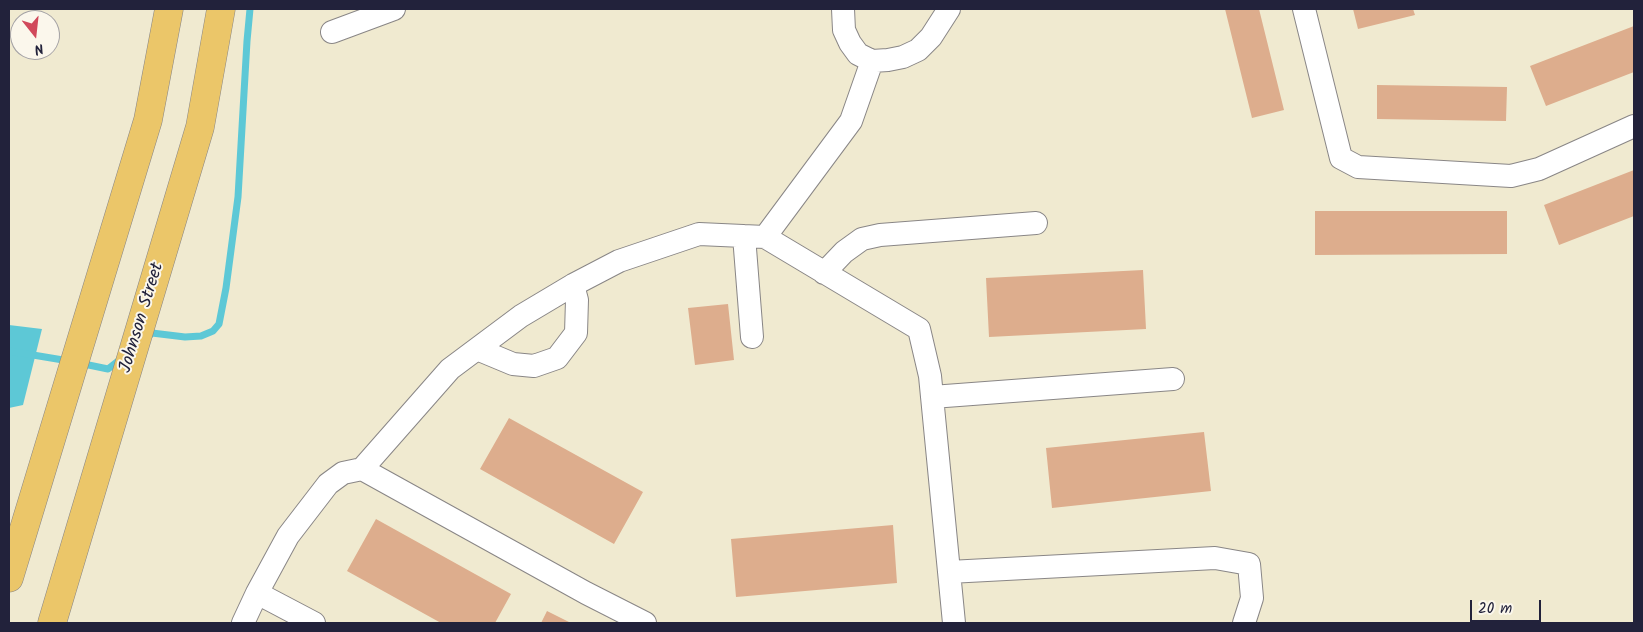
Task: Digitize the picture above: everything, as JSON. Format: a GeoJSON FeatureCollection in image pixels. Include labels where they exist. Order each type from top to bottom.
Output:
{"type":"FeatureCollection","features":[{"type":"Feature","properties":{"kind":"main road"},"geometry":{"type":"LineString","coordinates":[[9,578],[148,120],[169,9]]}},
{"type":"Feature","properties":{"kind":"main road","name":"Johnson Street"},"geometry":{"type":"LineString","coordinates":[[52,623],[200,128],[221,9]]}},
{"type":"Feature","properties":{"kind":"street"},"geometry":{"type":"LineString","coordinates":[[332,32],[394,9]]}},
{"type":"Feature","properties":{"kind":"street"},"geometry":{"type":"LineString","coordinates":[[842,9],[844,30],[850,43],[858,54],[872,61],[903,57],[918,50],[931,37],[949,9]]}},
{"type":"Feature","properties":{"kind":"street"},"geometry":{"type":"LineString","coordinates":[[1304,9],[1341,158],[1358,166],[1511,176],[1539,169],[1634,126]]}},
{"type":"Feature","properties":{"kind":"street"},"geometry":{"type":"LineString","coordinates":[[752,337],[755,236],[852,121],[872,61]]}},
{"type":"Feature","properties":{"kind":"street"},"geometry":{"type":"LineString","coordinates":[[824,273],[844,252],[862,239],[880,235],[1036,223]]}},
{"type":"Feature","properties":{"kind":"street"},"geometry":{"type":"LineString","coordinates":[[243,623],[256,593],[288,536],[328,484],[343,473],[362,469],[450,369],[521,316],[574,284],[619,261],[699,234],[755,236],[824,273],[919,329],[930,376],[954,623]]}},
{"type":"Feature","properties":{"kind":"street"},"geometry":{"type":"LineString","coordinates":[[477,349],[513,364],[534,366],[557,358],[576,333],[577,300],[574,284]]}},
{"type":"Feature","properties":{"kind":"street"},"geometry":{"type":"LineString","coordinates":[[932,397],[1173,379]]}},
{"type":"Feature","properties":{"kind":"street"},"geometry":{"type":"LineString","coordinates":[[362,469],[577,589],[645,623]]}},
{"type":"Feature","properties":{"kind":"street"},"geometry":{"type":"LineString","coordinates":[[949,572],[1224,559],[1249,564],[1252,598],[1244,623]]}},
{"type":"Feature","properties":{"kind":"street"},"geometry":{"type":"LineString","coordinates":[[256,593],[314,623]]}},
{"type":"Feature","properties":{"kind":"water"},"geometry":{"type":"Polygon","coordinates":[[[9,325],[42,329],[23,405],[9,408],[9,325]]]}},
{"type":"Feature","properties":{"kind":"building"},"geometry":{"type":"Polygon","coordinates":[[[1225,9],[1259,9],[1284,110],[1252,118],[1225,9]]]}},
{"type":"Feature","properties":{"kind":"building"},"geometry":{"type":"Polygon","coordinates":[[[1353,9],[1413,9],[1415,15],[1358,29],[1353,9]]]}},
{"type":"Feature","properties":{"kind":"building"},"geometry":{"type":"Polygon","coordinates":[[[1634,26],[1634,72],[1546,106],[1530,66],[1634,26]]]}},
{"type":"Feature","properties":{"kind":"building"},"geometry":{"type":"Polygon","coordinates":[[[1377,85],[1507,87],[1506,121],[1377,119],[1377,85]]]}},
{"type":"Feature","properties":{"kind":"building"},"geometry":{"type":"Polygon","coordinates":[[[1634,170],[1634,216],[1559,245],[1544,205],[1634,170]]]}},
{"type":"Feature","properties":{"kind":"building"},"geometry":{"type":"Polygon","coordinates":[[[1315,211],[1507,211],[1507,254],[1315,255],[1315,211]]]}},
{"type":"Feature","properties":{"kind":"building"},"geometry":{"type":"Polygon","coordinates":[[[1143,270],[1146,329],[989,337],[986,278],[1143,270]]]}},
{"type":"Feature","properties":{"kind":"building"},"geometry":{"type":"Polygon","coordinates":[[[728,304],[734,360],[695,365],[688,308],[728,304]]]}},
{"type":"Feature","properties":{"kind":"building"},"geometry":{"type":"Polygon","coordinates":[[[509,418],[643,492],[614,544],[480,469],[509,418]]]}},
{"type":"Feature","properties":{"kind":"building"},"geometry":{"type":"Polygon","coordinates":[[[1204,432],[1211,491],[1052,508],[1046,448],[1204,432]]]}},
{"type":"Feature","properties":{"kind":"building"},"geometry":{"type":"Polygon","coordinates":[[[376,519],[511,594],[495,623],[441,623],[347,571],[376,519]]]}},
{"type":"Feature","properties":{"kind":"building"},"geometry":{"type":"Polygon","coordinates":[[[893,525],[897,583],[736,597],[731,539],[893,525]]]}},
{"type":"Feature","properties":{"kind":"building"},"geometry":{"type":"Polygon","coordinates":[[[547,611],[571,623],[541,623],[547,611]]]}},
{"type":"Feature","properties":{"kind":"waterway"},"geometry":{"type":"LineString","coordinates":[[146,339],[152,333],[185,337],[201,336],[213,331],[219,324],[226,288],[238,197],[250,9]]}},
{"type":"Feature","properties":{"kind":"waterway"},"geometry":{"type":"LineString","coordinates":[[9,351],[69,361]]}},
{"type":"Feature","properties":{"kind":"waterway"},"geometry":{"type":"LineString","coordinates":[[79,363],[108,369],[122,358]]}}]}
